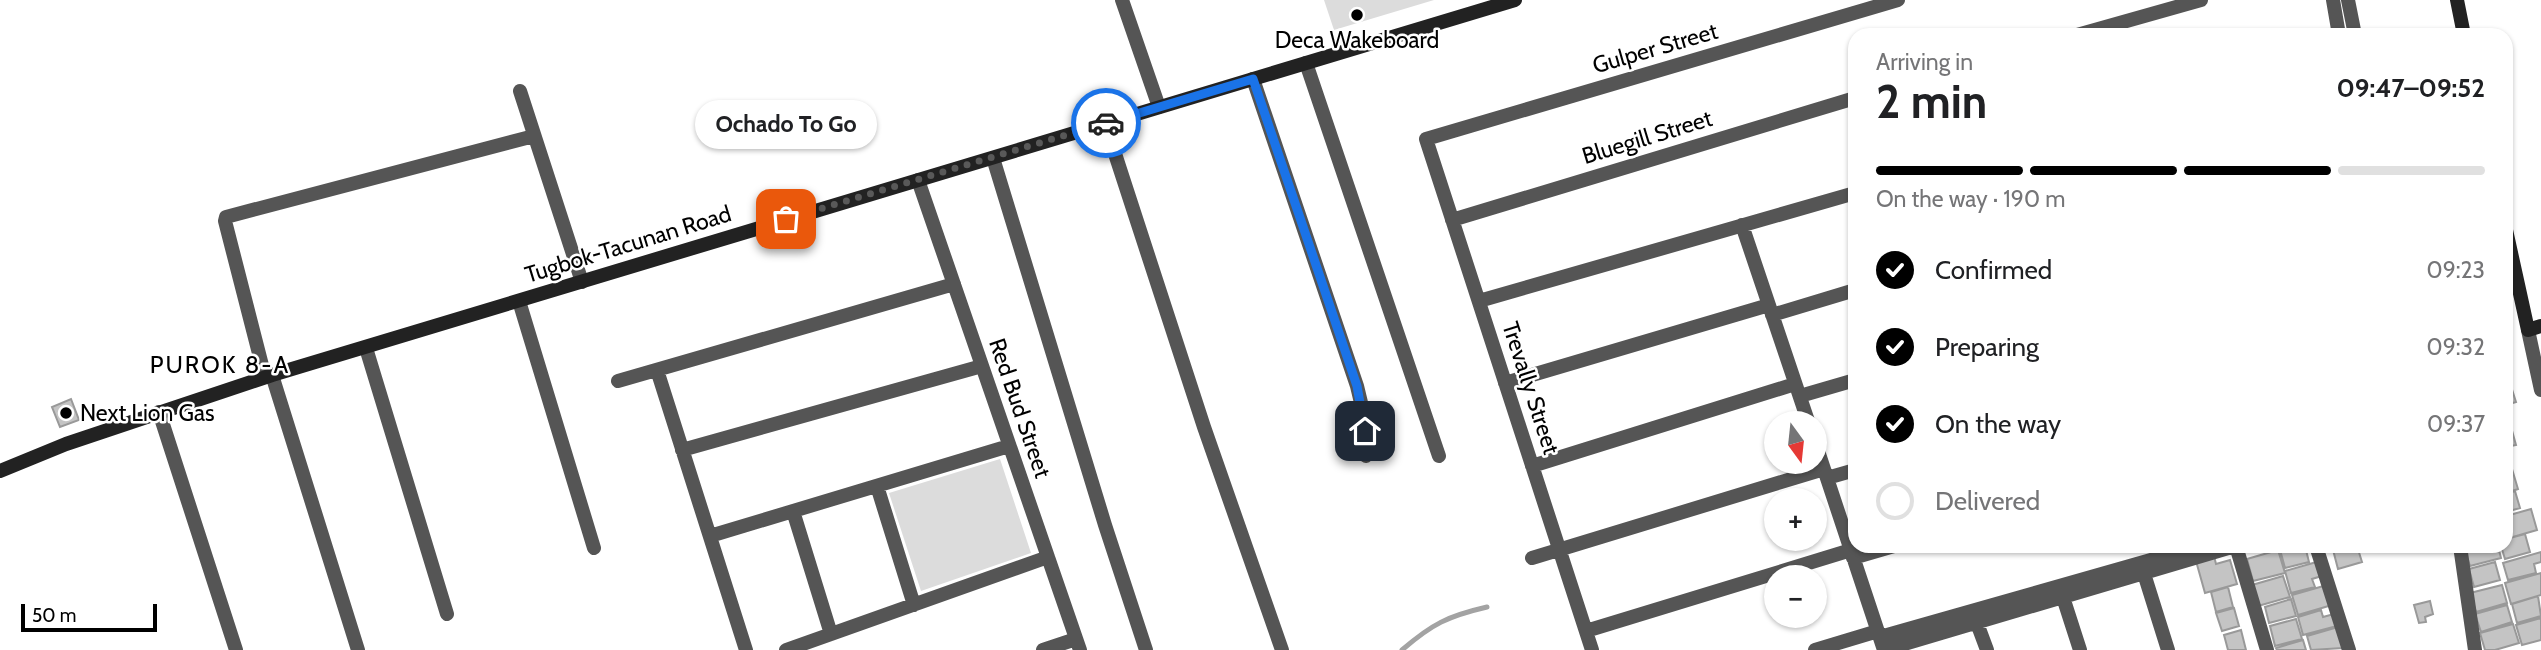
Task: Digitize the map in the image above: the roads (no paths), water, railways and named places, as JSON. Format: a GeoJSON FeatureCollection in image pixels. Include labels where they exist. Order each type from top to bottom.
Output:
{"type":"FeatureCollection","features":[{"type":"Feature","properties":{"kind":"street"},"geometry":{"type":"LineString","coordinates":[[1122,0],[1159,107]]}},
{"type":"Feature","properties":{"kind":"street","name":"Tugbok-Tacunan Road"},"geometry":{"type":"LineString","coordinates":[[0,471],[66,444],[268,376],[1515,0]]}},
{"type":"Feature","properties":{"kind":"street","name":"Gulper Street"},"geometry":{"type":"LineString","coordinates":[[1426,139],[1898,0]]}},
{"type":"Feature","properties":{"kind":"street"},"geometry":{"type":"LineString","coordinates":[[2102,28],[2201,0]]}},
{"type":"Feature","properties":{"kind":"street"},"geometry":{"type":"LineString","coordinates":[[2333,0],[2338,28]]}},
{"type":"Feature","properties":{"kind":"street"},"geometry":{"type":"LineString","coordinates":[[2348,0],[2354,28]]}},
{"type":"Feature","properties":{"kind":"street"},"geometry":{"type":"LineString","coordinates":[[2457,0],[2463,28]]}},
{"type":"Feature","properties":{"kind":"street"},"geometry":{"type":"LineString","coordinates":[[1306,63],[1438,456]]}},
{"type":"Feature","properties":{"kind":"street"},"geometry":{"type":"LineString","coordinates":[[1253,79],[1357,386],[1363,411],[1366,456]]}},
{"type":"Feature","properties":{"kind":"street"},"geometry":{"type":"LineString","coordinates":[[520,91],[582,282]]}},
{"type":"Feature","properties":{"kind":"street","name":"Bluegill Street"},"geometry":{"type":"LineString","coordinates":[[1452,220],[1848,100]]}},
{"type":"Feature","properties":{"kind":"street"},"geometry":{"type":"LineString","coordinates":[[1105,123],[1204,426],[1282,650]]}},
{"type":"Feature","properties":{"kind":"street"},"geometry":{"type":"LineString","coordinates":[[358,650],[268,376],[226,217],[534,136]]}},
{"type":"Feature","properties":{"kind":"street","name":"Trevally Street"},"geometry":{"type":"LineString","coordinates":[[1426,139],[1592,650]]}},
{"type":"Feature","properties":{"kind":"street"},"geometry":{"type":"LineString","coordinates":[[993,158],[1146,650]]}},
{"type":"Feature","properties":{"kind":"street","name":"Red Bud Street"},"geometry":{"type":"LineString","coordinates":[[918,180],[1078,644]]}},
{"type":"Feature","properties":{"kind":"street"},"geometry":{"type":"LineString","coordinates":[[1479,302],[1848,194]]}},
{"type":"Feature","properties":{"kind":"street"},"geometry":{"type":"LineString","coordinates":[[1742,225],[1804,411]]}},
{"type":"Feature","properties":{"kind":"street"},"geometry":{"type":"LineString","coordinates":[[2513,254],[2534,328],[2541,390]]}},
{"type":"Feature","properties":{"kind":"street"},"geometry":{"type":"LineString","coordinates":[[618,381],[954,284]]}},
{"type":"Feature","properties":{"kind":"street"},"geometry":{"type":"LineString","coordinates":[[1505,383],[1848,292]]}},
{"type":"Feature","properties":{"kind":"street"},"geometry":{"type":"LineString","coordinates":[[519,301],[594,548]]}},
{"type":"Feature","properties":{"kind":"street"},"geometry":{"type":"LineString","coordinates":[[366,348],[447,614]]}},
{"type":"Feature","properties":{"kind":"street"},"geometry":{"type":"LineString","coordinates":[[682,450],[982,366]]}},
{"type":"Feature","properties":{"kind":"street"},"geometry":{"type":"LineString","coordinates":[[657,370],[746,650]]}},
{"type":"Feature","properties":{"kind":"street"},"geometry":{"type":"LineString","coordinates":[[1532,466],[1797,390],[1848,381]]}},
{"type":"Feature","properties":{"kind":"street"},"geometry":{"type":"LineString","coordinates":[[159,412],[236,650]]}},
{"type":"Feature","properties":{"kind":"street"},"geometry":{"type":"LineString","coordinates":[[710,536],[1010,446]]}},
{"type":"Feature","properties":{"kind":"street"},"geometry":{"type":"LineString","coordinates":[[1827,474],[1848,471]]}},
{"type":"Feature","properties":{"kind":"street"},"geometry":{"type":"LineString","coordinates":[[1532,558],[1825,474],[1848,542]]}},
{"type":"Feature","properties":{"kind":"street"},"geometry":{"type":"LineString","coordinates":[[877,486],[914,605]]}},
{"type":"Feature","properties":{"kind":"street"},"geometry":{"type":"LineString","coordinates":[[793,511],[831,634]]}},
{"type":"Feature","properties":{"kind":"street"},"geometry":{"type":"LineString","coordinates":[[1586,631],[1857,553]]}},
{"type":"Feature","properties":{"kind":"street"},"geometry":{"type":"LineString","coordinates":[[2143,568],[2183,553]]}},
{"type":"Feature","properties":{"kind":"street"},"geometry":{"type":"LineString","coordinates":[[1815,650],[1881,639],[1898,643],[1975,617],[2143,568],[2206,553]]}},
{"type":"Feature","properties":{"kind":"street"},"geometry":{"type":"LineString","coordinates":[[2237,553],[2267,650]]}},
{"type":"Feature","properties":{"kind":"street"},"geometry":{"type":"LineString","coordinates":[[2318,553],[2349,650]]}},
{"type":"Feature","properties":{"kind":"street"},"geometry":{"type":"LineString","coordinates":[[2461,553],[2475,650]]}},
{"type":"Feature","properties":{"kind":"street"},"geometry":{"type":"LineString","coordinates":[[1852,554],[1881,639]]}},
{"type":"Feature","properties":{"kind":"street"},"geometry":{"type":"LineString","coordinates":[[786,650],[1048,557]]}},
{"type":"Feature","properties":{"kind":"street"},"geometry":{"type":"LineString","coordinates":[[2143,568],[2168,650]]}},
{"type":"Feature","properties":{"kind":"street"},"geometry":{"type":"LineString","coordinates":[[2061,592],[2080,650]]}},
{"type":"Feature","properties":{"kind":"street"},"geometry":{"type":"LineString","coordinates":[[1975,617],[1987,650]]}},
{"type":"Feature","properties":{"kind":"street"},"geometry":{"type":"LineString","coordinates":[[1044,650],[1078,644]]}},
{"type":"Feature","properties":{"kind":"waterway"},"geometry":{"type":"LineString","coordinates":[[1402,650],[1441,622],[1487,607]]}},
{"type":"Feature","properties":{"kind":"place","name":"Deca Wakeboard"},"geometry":{"type":"Point","coordinates":[1357,15]}},
{"type":"Feature","properties":{"kind":"place","name":"Ochado To Go"},"geometry":{"type":"Point","coordinates":[786,219]}},
{"type":"Feature","properties":{"kind":"place","name":"Next Lion Gas"},"geometry":{"type":"Point","coordinates":[66,413]}},
{"type":"Feature","properties":{"kind":"district","name":"PUROK 8-A"},"geometry":{"type":"Point","coordinates":[220,365]}}]}
